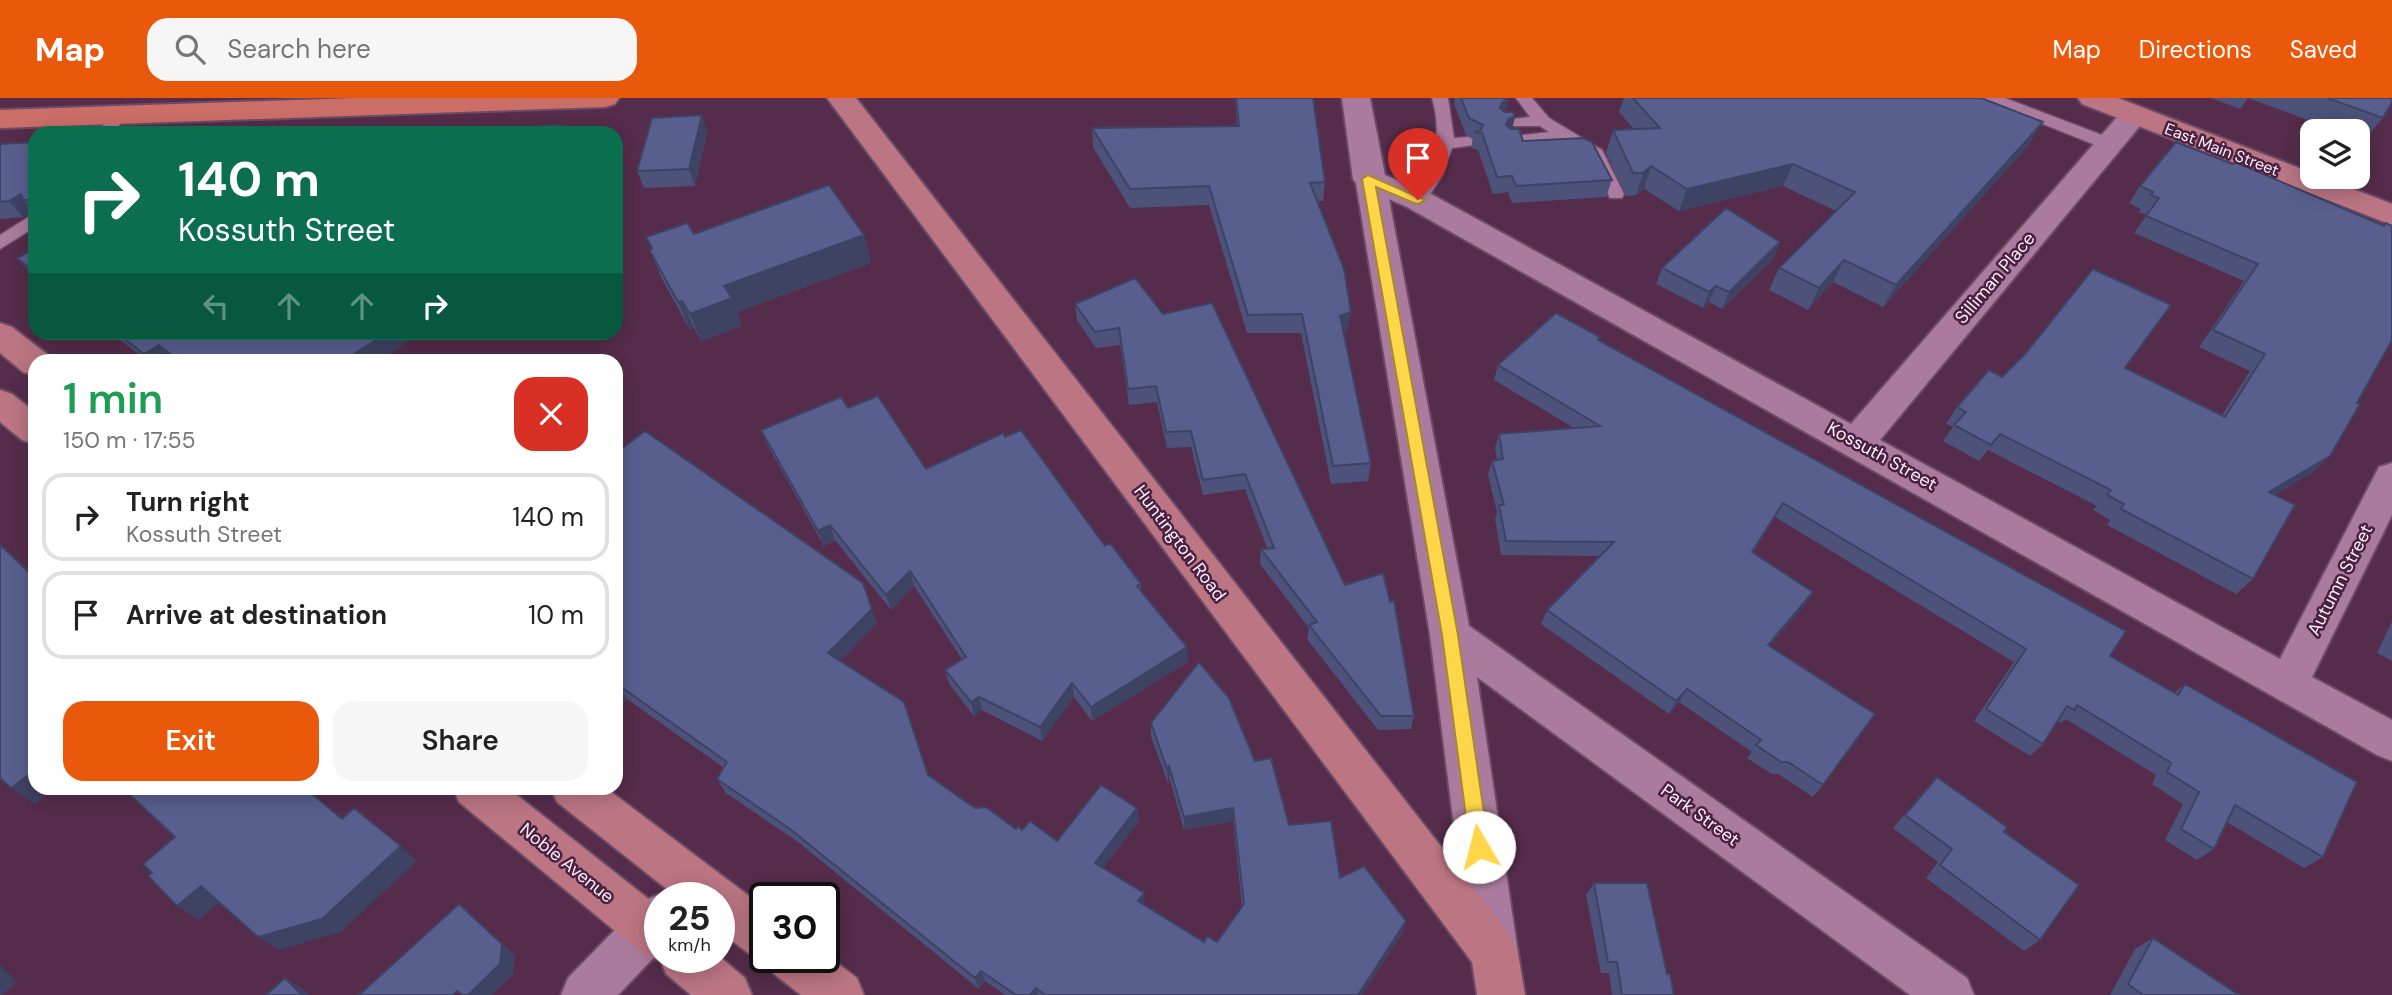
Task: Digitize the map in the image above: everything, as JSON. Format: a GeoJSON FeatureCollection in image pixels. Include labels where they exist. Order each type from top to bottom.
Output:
{"type":"FeatureCollection","features":[{"type":"Feature","properties":{"kind":"main road"},"geometry":{"type":"LineString","coordinates":[[0,119],[112,124],[480,100],[605,98]]}},
{"type":"Feature","properties":{"kind":"main road","name":"Huntington Road"},"geometry":{"type":"LineString","coordinates":[[841,98],[1494,953],[1501,995]]}},
{"type":"Feature","properties":{"kind":"main road","name":"East Main Street"},"geometry":{"type":"LineString","coordinates":[[2092,98],[2392,215]]}},
{"type":"Feature","properties":{"kind":"main road"},"geometry":{"type":"LineString","coordinates":[[0,335],[28,357]]}},
{"type":"Feature","properties":{"kind":"main road"},"geometry":{"type":"LineString","coordinates":[[0,403],[28,425]]}},
{"type":"Feature","properties":{"kind":"main road","name":"Noble Avenue"},"geometry":{"type":"LineString","coordinates":[[486,795],[644,892]]}},
{"type":"Feature","properties":{"kind":"main road","name":"Noble Avenue"},"geometry":{"type":"LineString","coordinates":[[579,795],[654,882]]}},
{"type":"Feature","properties":{"kind":"main road","name":"Noble Avenue"},"geometry":{"type":"LineString","coordinates":[[715,973],[728,995]]}},
{"type":"Feature","properties":{"kind":"main road"},"geometry":{"type":"LineString","coordinates":[[812,973],[840,995]]}},
{"type":"Feature","properties":{"kind":"street"},"geometry":{"type":"LineString","coordinates":[[1356,98],[1368,179],[1450,635],[1494,953]]}},
{"type":"Feature","properties":{"kind":"street","name":"Silliman Place"},"geometry":{"type":"LineString","coordinates":[[1857,442],[2134,115]]}},
{"type":"Feature","properties":{"kind":"street","name":"Kossuth Street"},"geometry":{"type":"LineString","coordinates":[[1368,179],[1418,200],[2392,742]]}},
{"type":"Feature","properties":{"kind":"street","name":"Autumn Street"},"geometry":{"type":"LineString","coordinates":[[2288,684],[2392,477]]}},
{"type":"Feature","properties":{"kind":"street","name":"Park Street"},"geometry":{"type":"LineString","coordinates":[[1450,635],[1950,995]]}},
{"type":"Feature","properties":{"kind":"street"},"geometry":{"type":"LineString","coordinates":[[584,995],[644,946]]}},
{"type":"Feature","properties":{"kind":"lane"},"geometry":{"type":"LineString","coordinates":[[1991,98],[2109,144]]}},
{"type":"Feature","properties":{"kind":"lane"},"geometry":{"type":"LineString","coordinates":[[1500,107],[1526,102],[1543,121],[1563,135],[1588,146],[1596,153],[1616,194]]}},
{"type":"Feature","properties":{"kind":"lane"},"geometry":{"type":"LineString","coordinates":[[1507,123],[1543,121]]}},
{"type":"Feature","properties":{"kind":"lane"},"geometry":{"type":"LineString","coordinates":[[1418,200],[1435,175],[1453,123]]}},
{"type":"Feature","properties":{"kind":"lane"},"geometry":{"type":"LineString","coordinates":[[1513,140],[1563,135]]}},
{"type":"Feature","properties":{"kind":"lane"},"geometry":{"type":"LineString","coordinates":[[0,243],[28,224]]}},
{"type":"Feature","properties":{"kind":"building"},"geometry":{"type":"Polygon","coordinates":[[[1236,98],[1313,98],[1325,182],[1310,183],[1344,269],[1351,312],[1340,316],[1371,463],[1333,466],[1302,314],[1248,315],[1209,186],[1130,189],[1092,128],[1239,126],[1236,98]]]}},
{"type":"Feature","properties":{"kind":"building"},"geometry":{"type":"Polygon","coordinates":[[[1461,98],[1508,100],[1502,102],[1500,108],[1505,112],[1513,112],[1515,117],[1508,119],[1506,125],[1511,129],[1519,129],[1523,141],[1584,138],[1592,142],[1612,180],[1516,186],[1512,176],[1497,177],[1482,133],[1474,132],[1481,130],[1483,125],[1469,118],[1461,98]]]}},
{"type":"Feature","properties":{"kind":"building"},"geometry":{"type":"Polygon","coordinates":[[[1633,98],[1981,98],[2043,122],[1896,285],[1844,260],[1819,288],[1779,268],[1855,192],[1793,164],[1687,189],[1651,166],[1643,173],[1633,173],[1613,130],[1660,128],[1633,98]]]}},
{"type":"Feature","properties":{"kind":"building"},"geometry":{"type":"Polygon","coordinates":[[[2327,98],[2392,98],[2392,102],[2383,118],[2327,98]]]}},
{"type":"Feature","properties":{"kind":"building"},"geometry":{"type":"Polygon","coordinates":[[[702,115],[689,169],[637,171],[652,118],[702,115]]]}},
{"type":"Feature","properties":{"kind":"building"},"geometry":{"type":"Polygon","coordinates":[[[28,142],[28,200],[23,200],[21,194],[9,201],[0,202],[0,144],[28,142]]]}},
{"type":"Feature","properties":{"kind":"building"},"geometry":{"type":"Polygon","coordinates":[[[2176,142],[2233,164],[2235,162],[2384,226],[2386,223],[2392,226],[2392,340],[2330,456],[2269,492],[2295,505],[2253,579],[2121,509],[2124,504],[2107,495],[2111,490],[2000,434],[1991,445],[1954,425],[1966,412],[1957,407],[1989,370],[2002,377],[2026,353],[2093,269],[2171,305],[2125,368],[2225,417],[2265,354],[2213,330],[2258,264],[2146,216],[2159,198],[2140,186],[2176,142]]]}},
{"type":"Feature","properties":{"kind":"building"},"geometry":{"type":"Polygon","coordinates":[[[829,185],[864,235],[724,286],[732,298],[690,314],[682,301],[678,302],[650,251],[652,248],[646,237],[687,223],[694,234],[829,185]]]}},
{"type":"Feature","properties":{"kind":"building"},"geometry":{"type":"Polygon","coordinates":[[[1726,208],[1780,242],[1729,292],[1716,286],[1709,292],[1662,268],[1726,208]]]}},
{"type":"Feature","properties":{"kind":"building"},"geometry":{"type":"Polygon","coordinates":[[[28,252],[28,267],[17,258],[28,252]]]}},
{"type":"Feature","properties":{"kind":"building"},"geometry":{"type":"Polygon","coordinates":[[[1135,278],[1163,314],[1212,303],[1345,585],[1383,573],[1390,602],[1394,600],[1414,716],[1381,716],[1309,625],[1317,622],[1261,549],[1274,548],[1245,474],[1203,480],[1191,431],[1166,432],[1156,386],[1128,389],[1119,328],[1095,332],[1075,304],[1135,278]]]}},
{"type":"Feature","properties":{"kind":"building"},"geometry":{"type":"Polygon","coordinates":[[[1556,313],[1600,337],[1598,340],[2126,631],[2110,656],[2178,695],[2185,684],[2357,782],[2323,857],[2235,805],[2214,849],[2181,829],[2199,792],[2167,772],[2171,763],[2077,705],[2075,710],[2067,706],[2043,744],[1986,709],[2026,649],[1783,503],[1752,552],[1813,592],[1768,645],[1875,714],[1823,785],[1756,745],[1761,740],[1687,689],[1676,701],[1547,610],[1614,542],[1506,541],[1499,505],[1504,505],[1492,461],[1503,459],[1499,434],[1600,426],[1498,365],[1556,313]]]}},
{"type":"Feature","properties":{"kind":"building"},"geometry":{"type":"Polygon","coordinates":[[[126,340],[376,340],[354,354],[170,354],[159,345],[144,354],[126,340]]]}},
{"type":"Feature","properties":{"kind":"building"},"geometry":{"type":"Polygon","coordinates":[[[878,396],[926,469],[1003,433],[1005,437],[1021,430],[1105,546],[1110,543],[1141,584],[1137,586],[1187,647],[1091,707],[1072,683],[1040,727],[979,697],[971,702],[945,670],[966,657],[910,571],[886,595],[830,525],[818,531],[761,430],[841,397],[848,408],[878,396]]]}},
{"type":"Feature","properties":{"kind":"building"},"geometry":{"type":"Polygon","coordinates":[[[645,431],[863,583],[872,609],[828,653],[904,702],[928,775],[975,808],[986,807],[1016,829],[1018,826],[1022,830],[1030,821],[1057,841],[1101,785],[1137,808],[1095,863],[1144,893],[1138,901],[1204,942],[1207,936],[1217,942],[1244,904],[1233,808],[1184,817],[1169,766],[1167,769],[1151,723],[1199,662],[1229,698],[1255,761],[1271,758],[1289,825],[1331,821],[1340,878],[1364,866],[1406,921],[1358,995],[1045,995],[1036,988],[1030,995],[1016,995],[981,971],[975,978],[790,829],[717,779],[727,762],[623,688],[623,448],[645,431]]]}},
{"type":"Feature","properties":{"kind":"building"},"geometry":{"type":"Polygon","coordinates":[[[0,545],[28,571],[28,775],[11,788],[0,778],[0,545]]]}},
{"type":"Feature","properties":{"kind":"building"},"geometry":{"type":"Polygon","coordinates":[[[1937,777],[2007,827],[2004,832],[2079,885],[2040,940],[1940,865],[1952,849],[1905,815],[1937,777]]]}},
{"type":"Feature","properties":{"kind":"building"},"geometry":{"type":"Polygon","coordinates":[[[130,795],[313,795],[342,819],[354,808],[401,846],[322,919],[258,937],[201,886],[177,906],[148,876],[152,873],[143,864],[175,837],[130,795]]]}},
{"type":"Feature","properties":{"kind":"building"},"geometry":{"type":"Polygon","coordinates":[[[1594,883],[1647,883],[1674,995],[1622,995],[1617,962],[1608,962],[1594,883]]]}},
{"type":"Feature","properties":{"kind":"building"},"geometry":{"type":"Polygon","coordinates":[[[459,904],[502,944],[500,964],[468,995],[457,991],[453,995],[359,995],[459,904]]]}},
{"type":"Feature","properties":{"kind":"building"},"geometry":{"type":"Polygon","coordinates":[[[2153,938],[2239,995],[2143,995],[2128,984],[2153,938]]]}},
{"type":"Feature","properties":{"kind":"building"},"geometry":{"type":"Polygon","coordinates":[[[285,978],[302,995],[266,995],[285,978]]]}},
{"type":"Feature","properties":{"kind":"route"},"geometry":{"type":"LineString","coordinates":[[1418,200],[1368,179],[1450,635],[1479,847]]}}]}
